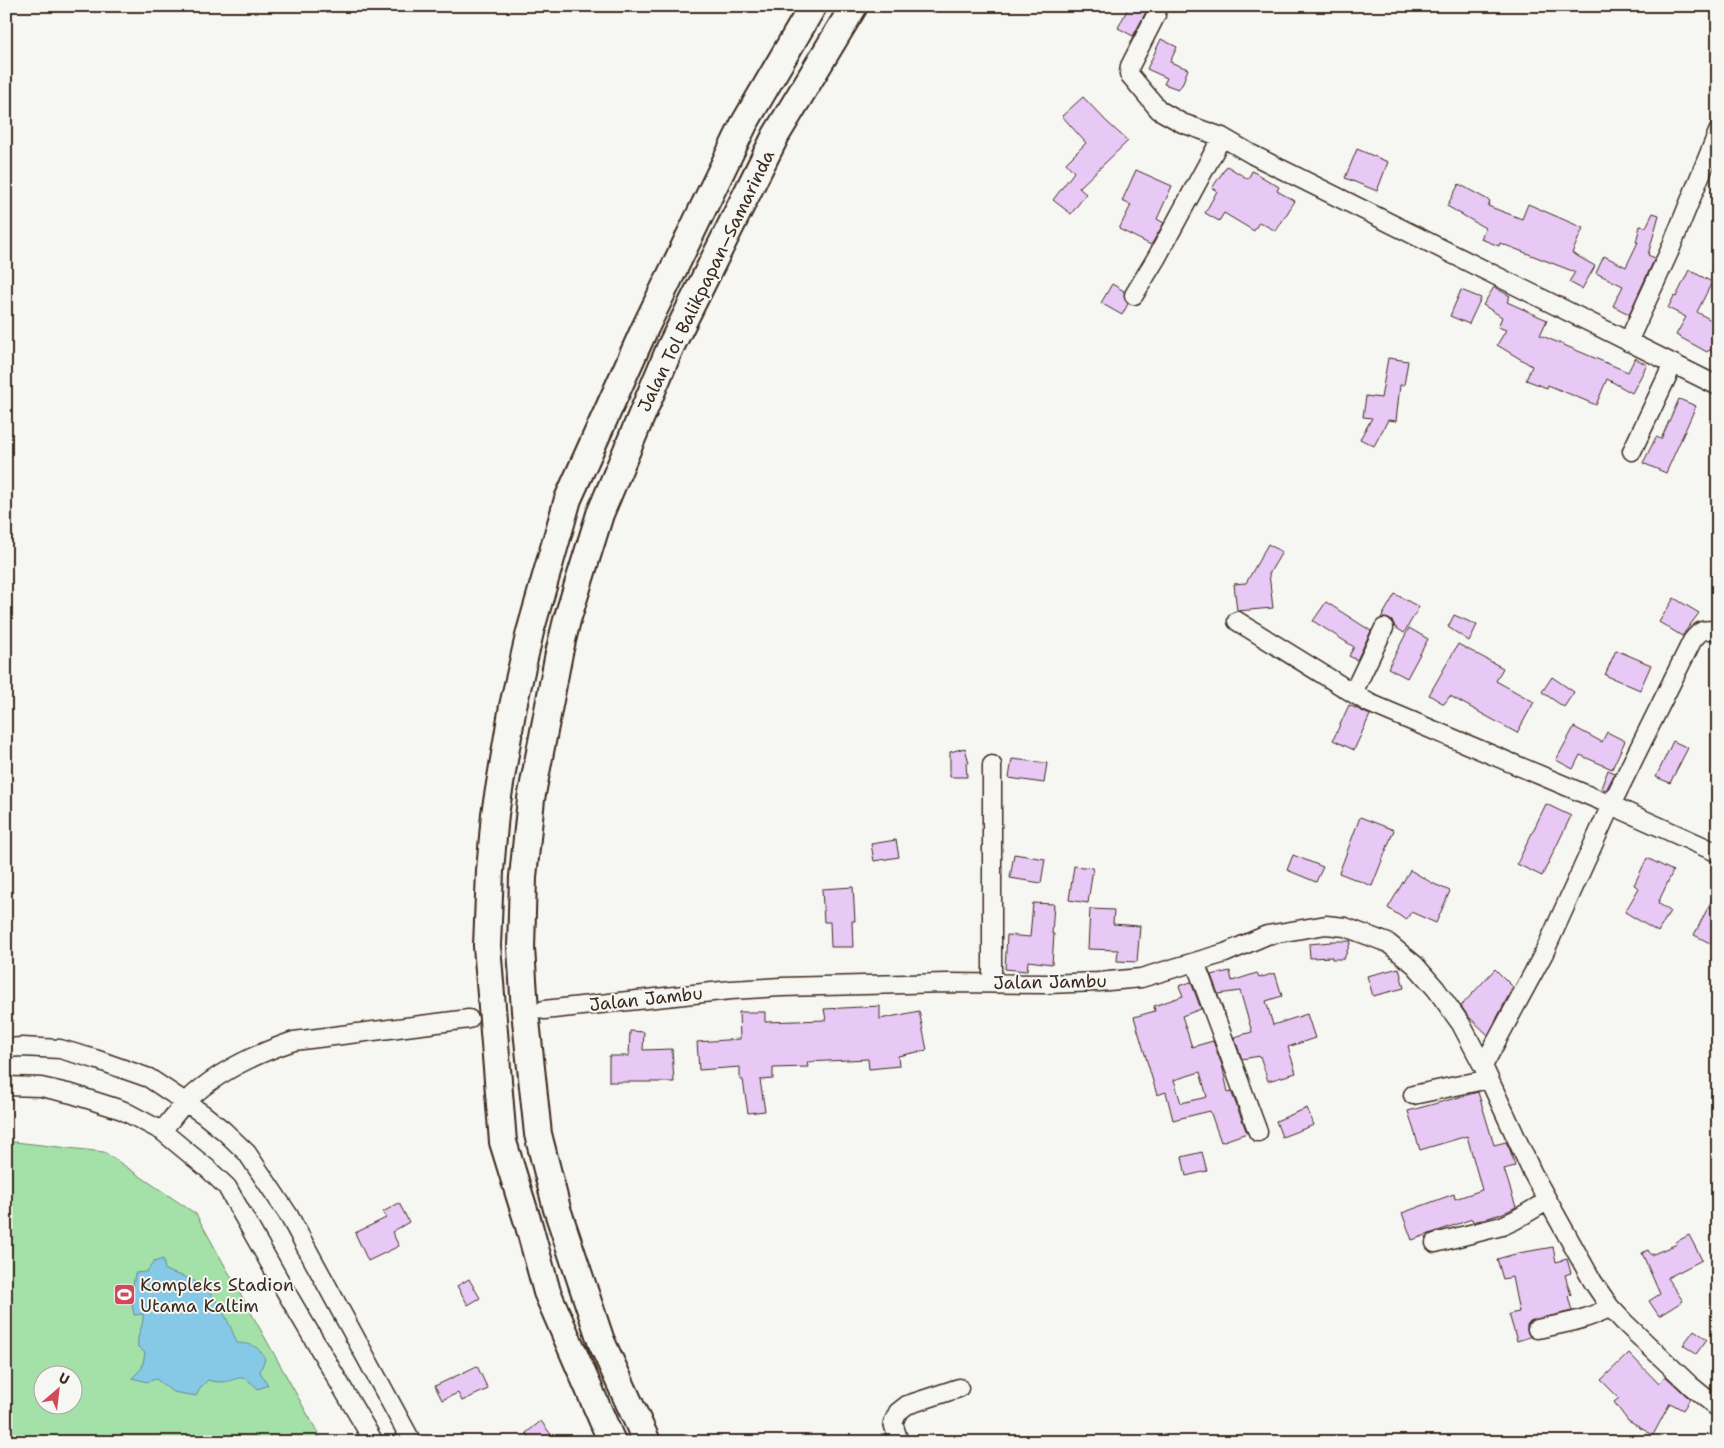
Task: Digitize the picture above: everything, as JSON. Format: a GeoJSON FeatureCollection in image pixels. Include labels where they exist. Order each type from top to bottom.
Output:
{"type":"FeatureCollection","features":[{"type":"Feature","properties":{"kind":"highway","name":"Jalan Tol Balikpapan–Samarinda"},"geometry":{"type":"LineString","coordinates":[[612,1442],[547,1292],[503,1142],[487,946],[490,871],[495,814],[513,706],[530,632],[568,499],[644,328],[744,124],[813,6]]}},
{"type":"Feature","properties":{"kind":"highway","name":"Jalan Tol Balikpapan–Samarinda"},"geometry":{"type":"LineString","coordinates":[[647,1442],[601,1341],[557,1209],[538,1134],[525,1011],[521,948],[523,877],[530,799],[561,645],[600,514],[670,348],[776,135],[854,6]]}},
{"type":"Feature","properties":{"kind":"street"},"geometry":{"type":"LineString","coordinates":[[1157,6],[1156,15],[1130,66],[1130,77],[1159,110],[1182,123],[1222,137],[1262,160],[1718,386]]}},
{"type":"Feature","properties":{"kind":"street"},"geometry":{"type":"LineString","coordinates":[[1628,342],[1670,250],[1718,132]]}},
{"type":"Feature","properties":{"kind":"street"},"geometry":{"type":"LineString","coordinates":[[1134,295],[1157,257],[1222,137]]}},
{"type":"Feature","properties":{"kind":"street"},"geometry":{"type":"LineString","coordinates":[[1632,451],[1673,364]]}},
{"type":"Feature","properties":{"kind":"street"},"geometry":{"type":"LineString","coordinates":[[1238,621],[1369,703],[1611,805],[1718,854]]}},
{"type":"Feature","properties":{"kind":"street"},"geometry":{"type":"LineString","coordinates":[[1353,693],[1384,628]]}},
{"type":"Feature","properties":{"kind":"street"},"geometry":{"type":"LineString","coordinates":[[1413,1095],[1486,1073],[1544,953],[1611,805],[1692,641],[1697,634],[1705,630],[1718,631]]}},
{"type":"Feature","properties":{"kind":"street"},"geometry":{"type":"LineString","coordinates":[[992,765],[992,983]]}},
{"type":"Feature","properties":{"kind":"street","name":"Jalan Jambu"},"geometry":{"type":"LineString","coordinates":[[544,1010],[781,987],[1098,982],[1141,978],[1225,953],[1266,935],[1326,924],[1346,927],[1388,943],[1416,965],[1461,1024],[1532,1172],[1592,1282],[1610,1307],[1654,1351],[1718,1408]]}},
{"type":"Feature","properties":{"kind":"street"},"geometry":{"type":"LineString","coordinates":[[1195,962],[1258,1132]]}},
{"type":"Feature","properties":{"kind":"street"},"geometry":{"type":"LineString","coordinates":[[162,1131],[186,1102],[202,1087],[225,1072],[269,1050],[294,1042],[469,1019]]}},
{"type":"Feature","properties":{"kind":"street"},"geometry":{"type":"LineString","coordinates":[[6,1048],[60,1049],[95,1058],[149,1078],[224,1130],[247,1153],[273,1192],[317,1266],[412,1442]]}},
{"type":"Feature","properties":{"kind":"street"},"geometry":{"type":"LineString","coordinates":[[6,1086],[40,1087],[72,1094],[122,1110],[162,1131],[227,1187],[374,1442]]}},
{"type":"Feature","properties":{"kind":"street"},"geometry":{"type":"LineString","coordinates":[[1435,1243],[1502,1226],[1547,1201]]}},
{"type":"Feature","properties":{"kind":"street"},"geometry":{"type":"LineString","coordinates":[[1537,1329],[1577,1320],[1600,1313],[1610,1307]]}},
{"type":"Feature","properties":{"kind":"street"},"geometry":{"type":"LineString","coordinates":[[899,1442],[893,1423],[898,1412],[907,1405],[959,1388]]}},
{"type":"Feature","properties":{"kind":"green space","name":"Kompleks Stadion Utama Kaltim"},"geometry":{"type":"Polygon","coordinates":[[[6,1141],[104,1152],[196,1214],[323,1442],[6,1442],[6,1141]]]}},
{"type":"Feature","properties":{"kind":"water"},"geometry":{"type":"Polygon","coordinates":[[[163,1259],[165,1270],[187,1278],[207,1290],[220,1306],[237,1343],[251,1345],[260,1351],[265,1359],[260,1372],[268,1385],[258,1389],[242,1378],[220,1382],[208,1380],[196,1396],[173,1392],[156,1379],[147,1382],[132,1378],[142,1368],[145,1353],[138,1347],[143,1314],[134,1315],[131,1300],[135,1273],[146,1272],[154,1262],[163,1259]]]}},
{"type":"Feature","properties":{"kind":"building"},"geometry":{"type":"Polygon","coordinates":[[[1129,6],[1146,6],[1146,12],[1133,36],[1118,28],[1129,6]]]}},
{"type":"Feature","properties":{"kind":"building"},"geometry":{"type":"Polygon","coordinates":[[[1161,39],[1177,47],[1170,62],[1188,69],[1182,85],[1178,89],[1164,84],[1167,78],[1147,69],[1161,39]]]}},
{"type":"Feature","properties":{"kind":"building"},"geometry":{"type":"Polygon","coordinates":[[[1083,97],[1128,141],[1079,188],[1086,194],[1071,214],[1053,200],[1074,172],[1066,163],[1086,143],[1062,116],[1083,97]]]}},
{"type":"Feature","properties":{"kind":"building"},"geometry":{"type":"Polygon","coordinates":[[[1357,149],[1388,162],[1377,191],[1345,178],[1357,149]]]}},
{"type":"Feature","properties":{"kind":"building"},"geometry":{"type":"Polygon","coordinates":[[[1227,166],[1248,179],[1252,171],[1279,187],[1277,191],[1295,201],[1276,231],[1259,222],[1254,231],[1224,213],[1219,221],[1205,213],[1217,191],[1212,188],[1227,166]]]}},
{"type":"Feature","properties":{"kind":"building"},"geometry":{"type":"Polygon","coordinates":[[[1136,170],[1172,186],[1157,219],[1164,223],[1151,245],[1119,229],[1131,205],[1122,201],[1136,170]]]}},
{"type":"Feature","properties":{"kind":"building"},"geometry":{"type":"Polygon","coordinates":[[[1459,184],[1490,201],[1488,206],[1522,219],[1528,204],[1583,228],[1572,253],[1595,266],[1582,289],[1569,282],[1575,272],[1500,243],[1499,246],[1481,239],[1485,228],[1447,206],[1459,184]]]}},
{"type":"Feature","properties":{"kind":"building"},"geometry":{"type":"Polygon","coordinates":[[[1653,213],[1659,215],[1648,255],[1655,258],[1629,314],[1613,306],[1623,286],[1596,273],[1604,256],[1626,267],[1638,242],[1636,242],[1640,226],[1646,227],[1653,213]]]}},
{"type":"Feature","properties":{"kind":"building"},"geometry":{"type":"Polygon","coordinates":[[[1689,270],[1712,282],[1697,312],[1718,324],[1718,354],[1709,350],[1707,352],[1676,335],[1686,317],[1668,308],[1674,296],[1676,297],[1689,270]]]}},
{"type":"Feature","properties":{"kind":"building"},"geometry":{"type":"Polygon","coordinates":[[[1112,284],[1124,291],[1125,300],[1128,304],[1122,315],[1101,303],[1112,284]]]}},
{"type":"Feature","properties":{"kind":"building"},"geometry":{"type":"Polygon","coordinates":[[[1494,287],[1510,296],[1507,302],[1547,320],[1540,335],[1628,372],[1635,358],[1647,365],[1632,393],[1607,379],[1596,405],[1548,385],[1547,388],[1526,380],[1532,366],[1497,345],[1506,330],[1498,327],[1502,317],[1483,305],[1494,287]]]}},
{"type":"Feature","properties":{"kind":"building"},"geometry":{"type":"Polygon","coordinates":[[[1461,290],[1481,298],[1469,324],[1450,316],[1461,290]]]}},
{"type":"Feature","properties":{"kind":"building"},"geometry":{"type":"Polygon","coordinates":[[[1388,358],[1408,361],[1404,385],[1400,385],[1396,421],[1388,420],[1374,446],[1360,439],[1372,418],[1363,417],[1366,396],[1381,398],[1388,358]]]}},
{"type":"Feature","properties":{"kind":"building"},"geometry":{"type":"Polygon","coordinates":[[[1679,399],[1696,406],[1666,473],[1643,463],[1656,437],[1661,439],[1679,399]]]}},
{"type":"Feature","properties":{"kind":"building"},"geometry":{"type":"Polygon","coordinates":[[[1268,544],[1282,552],[1269,574],[1273,608],[1237,611],[1234,584],[1246,583],[1268,544]]]}},
{"type":"Feature","properties":{"kind":"building"},"geometry":{"type":"Polygon","coordinates":[[[1395,594],[1419,607],[1404,633],[1395,627],[1389,619],[1381,618],[1395,594]]]}},
{"type":"Feature","properties":{"kind":"building"},"geometry":{"type":"Polygon","coordinates":[[[1674,598],[1699,613],[1682,636],[1659,622],[1674,598]]]}},
{"type":"Feature","properties":{"kind":"building"},"geometry":{"type":"Polygon","coordinates":[[[1326,602],[1371,631],[1357,660],[1349,656],[1354,647],[1313,621],[1326,602]]]}},
{"type":"Feature","properties":{"kind":"building"},"geometry":{"type":"Polygon","coordinates":[[[1454,615],[1477,625],[1469,641],[1448,627],[1454,615]]]}},
{"type":"Feature","properties":{"kind":"building"},"geometry":{"type":"Polygon","coordinates":[[[1409,628],[1428,639],[1407,678],[1388,668],[1409,628]]]}},
{"type":"Feature","properties":{"kind":"building"},"geometry":{"type":"Polygon","coordinates":[[[1458,644],[1503,668],[1496,681],[1534,702],[1517,733],[1450,696],[1444,704],[1429,695],[1458,644]]]}},
{"type":"Feature","properties":{"kind":"building"},"geometry":{"type":"Polygon","coordinates":[[[1616,650],[1651,665],[1640,690],[1605,675],[1616,650]]]}},
{"type":"Feature","properties":{"kind":"building"},"geometry":{"type":"Polygon","coordinates":[[[1552,677],[1574,692],[1564,707],[1542,692],[1552,677]]]}},
{"type":"Feature","properties":{"kind":"building"},"geometry":{"type":"Polygon","coordinates":[[[1349,705],[1370,715],[1354,750],[1333,740],[1349,705]]]}},
{"type":"Feature","properties":{"kind":"building"},"geometry":{"type":"Polygon","coordinates":[[[1574,727],[1602,742],[1607,732],[1625,741],[1612,769],[1580,755],[1573,769],[1556,760],[1574,727]]]}},
{"type":"Feature","properties":{"kind":"building"},"geometry":{"type":"Polygon","coordinates":[[[1673,741],[1688,748],[1670,783],[1656,777],[1673,741]]]}},
{"type":"Feature","properties":{"kind":"building"},"geometry":{"type":"Polygon","coordinates":[[[965,748],[969,763],[966,763],[967,777],[950,777],[950,752],[965,748]]]}},
{"type":"Feature","properties":{"kind":"building"},"geometry":{"type":"Polygon","coordinates":[[[1012,759],[1047,763],[1044,783],[1009,778],[1012,759]]]}},
{"type":"Feature","properties":{"kind":"building"},"geometry":{"type":"Polygon","coordinates":[[[1608,770],[1615,773],[1606,790],[1601,788],[1608,770]]]}},
{"type":"Feature","properties":{"kind":"building"},"geometry":{"type":"Polygon","coordinates":[[[1546,804],[1571,816],[1542,876],[1517,864],[1546,804]]]}},
{"type":"Feature","properties":{"kind":"building"},"geometry":{"type":"Polygon","coordinates":[[[1360,817],[1394,830],[1372,886],[1339,873],[1360,817]]]}},
{"type":"Feature","properties":{"kind":"building"},"geometry":{"type":"Polygon","coordinates":[[[896,840],[899,857],[874,861],[871,844],[896,840]]]}},
{"type":"Feature","properties":{"kind":"building"},"geometry":{"type":"Polygon","coordinates":[[[1014,854],[1045,859],[1041,883],[1010,878],[1014,854]]]}},
{"type":"Feature","properties":{"kind":"building"},"geometry":{"type":"Polygon","coordinates":[[[1293,855],[1323,867],[1316,882],[1287,870],[1293,855]]]}},
{"type":"Feature","properties":{"kind":"building"},"geometry":{"type":"Polygon","coordinates":[[[1647,858],[1673,871],[1658,903],[1670,911],[1658,932],[1625,912],[1639,888],[1634,885],[1647,858]]]}},
{"type":"Feature","properties":{"kind":"building"},"geometry":{"type":"Polygon","coordinates":[[[1074,866],[1093,868],[1088,903],[1069,900],[1074,866]]]}},
{"type":"Feature","properties":{"kind":"building"},"geometry":{"type":"Polygon","coordinates":[[[1410,870],[1450,891],[1436,923],[1411,912],[1406,920],[1388,908],[1410,870]]]}},
{"type":"Feature","properties":{"kind":"building"},"geometry":{"type":"Polygon","coordinates":[[[853,887],[855,921],[852,921],[853,947],[831,947],[830,922],[824,922],[822,889],[853,887]]]}},
{"type":"Feature","properties":{"kind":"building"},"geometry":{"type":"Polygon","coordinates":[[[1718,888],[1718,947],[1694,935],[1718,888]]]}},
{"type":"Feature","properties":{"kind":"building"},"geometry":{"type":"Polygon","coordinates":[[[1033,903],[1054,904],[1052,964],[1028,961],[1027,971],[1005,969],[1007,935],[1030,937],[1033,903]]]}},
{"type":"Feature","properties":{"kind":"building"},"geometry":{"type":"Polygon","coordinates":[[[1090,909],[1114,910],[1113,924],[1140,926],[1137,962],[1117,961],[1118,950],[1088,949],[1090,909]]]}},
{"type":"Feature","properties":{"kind":"building"},"geometry":{"type":"Polygon","coordinates":[[[1351,941],[1344,959],[1332,959],[1332,957],[1310,958],[1309,944],[1351,941]]]}},
{"type":"Feature","properties":{"kind":"building"},"geometry":{"type":"Polygon","coordinates":[[[1399,968],[1404,988],[1373,996],[1367,976],[1399,968]]]}},
{"type":"Feature","properties":{"kind":"building"},"geometry":{"type":"Polygon","coordinates":[[[1495,969],[1513,987],[1488,1035],[1468,1016],[1461,1006],[1495,969]]]}},
{"type":"Feature","properties":{"kind":"building"},"geometry":{"type":"Polygon","coordinates":[[[1230,971],[1232,981],[1257,973],[1259,978],[1275,973],[1282,996],[1266,1001],[1273,1025],[1307,1014],[1315,1038],[1288,1047],[1296,1073],[1268,1081],[1260,1056],[1242,1059],[1234,1037],[1252,1032],[1240,991],[1218,994],[1211,975],[1230,971]]]}},
{"type":"Feature","properties":{"kind":"building"},"geometry":{"type":"Polygon","coordinates":[[[1191,982],[1201,1009],[1182,1016],[1192,1047],[1213,1041],[1222,1065],[1228,1092],[1231,1091],[1247,1133],[1221,1142],[1210,1111],[1173,1120],[1166,1092],[1157,1095],[1134,1017],[1155,1011],[1154,1006],[1183,996],[1179,986],[1191,982]],[[1200,1072],[1174,1080],[1181,1103],[1207,1097],[1200,1072]]]}},
{"type":"Feature","properties":{"kind":"building"},"geometry":{"type":"Polygon","coordinates":[[[880,1006],[880,1019],[919,1011],[927,1050],[898,1056],[899,1066],[869,1069],[868,1059],[807,1062],[808,1067],[773,1068],[773,1079],[760,1080],[765,1111],[748,1113],[743,1080],[740,1080],[740,1067],[699,1070],[697,1042],[740,1039],[739,1012],[765,1012],[765,1022],[826,1020],[824,1009],[880,1006]]]}},
{"type":"Feature","properties":{"kind":"building"},"geometry":{"type":"Polygon","coordinates":[[[630,1031],[644,1032],[643,1050],[672,1049],[674,1082],[609,1082],[609,1056],[629,1056],[630,1031]]]}},
{"type":"Feature","properties":{"kind":"building"},"geometry":{"type":"Polygon","coordinates":[[[1478,1092],[1494,1145],[1506,1142],[1510,1150],[1515,1166],[1504,1169],[1516,1207],[1485,1219],[1473,1222],[1472,1219],[1412,1240],[1402,1213],[1454,1194],[1455,1199],[1482,1190],[1467,1136],[1420,1150],[1408,1111],[1478,1092]]]}},
{"type":"Feature","properties":{"kind":"building"},"geometry":{"type":"Polygon","coordinates":[[[1307,1108],[1314,1125],[1282,1137],[1276,1121],[1307,1108]]]}},
{"type":"Feature","properties":{"kind":"building"},"geometry":{"type":"Polygon","coordinates":[[[1202,1152],[1207,1171],[1186,1176],[1182,1157],[1202,1152]]]}},
{"type":"Feature","properties":{"kind":"building"},"geometry":{"type":"Polygon","coordinates":[[[399,1203],[409,1222],[392,1232],[399,1246],[368,1261],[355,1233],[386,1218],[383,1212],[399,1203]]]}},
{"type":"Feature","properties":{"kind":"building"},"geometry":{"type":"Polygon","coordinates":[[[1689,1235],[1702,1260],[1667,1278],[1683,1301],[1659,1316],[1649,1301],[1660,1294],[1642,1253],[1648,1250],[1651,1255],[1677,1244],[1676,1242],[1689,1235]]]}},
{"type":"Feature","properties":{"kind":"building"},"geometry":{"type":"Polygon","coordinates":[[[1553,1247],[1556,1262],[1567,1259],[1571,1273],[1565,1275],[1571,1295],[1568,1296],[1572,1311],[1530,1321],[1527,1325],[1527,1331],[1530,1337],[1517,1341],[1509,1314],[1519,1312],[1512,1277],[1503,1279],[1497,1259],[1553,1247]]]}},
{"type":"Feature","properties":{"kind":"building"},"geometry":{"type":"Polygon","coordinates":[[[469,1279],[480,1298],[468,1305],[457,1286],[469,1279]]]}},
{"type":"Feature","properties":{"kind":"building"},"geometry":{"type":"Polygon","coordinates":[[[1694,1330],[1707,1339],[1696,1354],[1683,1345],[1694,1330]]]}},
{"type":"Feature","properties":{"kind":"building"},"geometry":{"type":"Polygon","coordinates":[[[1629,1353],[1659,1384],[1665,1376],[1690,1399],[1683,1410],[1670,1403],[1653,1435],[1628,1421],[1614,1402],[1619,1398],[1601,1380],[1629,1353]]]}},
{"type":"Feature","properties":{"kind":"building"},"geometry":{"type":"Polygon","coordinates":[[[477,1366],[488,1389],[462,1401],[458,1393],[442,1400],[435,1386],[477,1366]]]}},
{"type":"Feature","properties":{"kind":"building"},"geometry":{"type":"Polygon","coordinates":[[[541,1421],[552,1436],[544,1442],[533,1442],[526,1433],[541,1421]]]}},
{"type":"Feature","properties":{"kind":"place","name":"Kompleks Stadion Utama Kaltim"},"geometry":{"type":"Point","coordinates":[124,1295]}}]}
